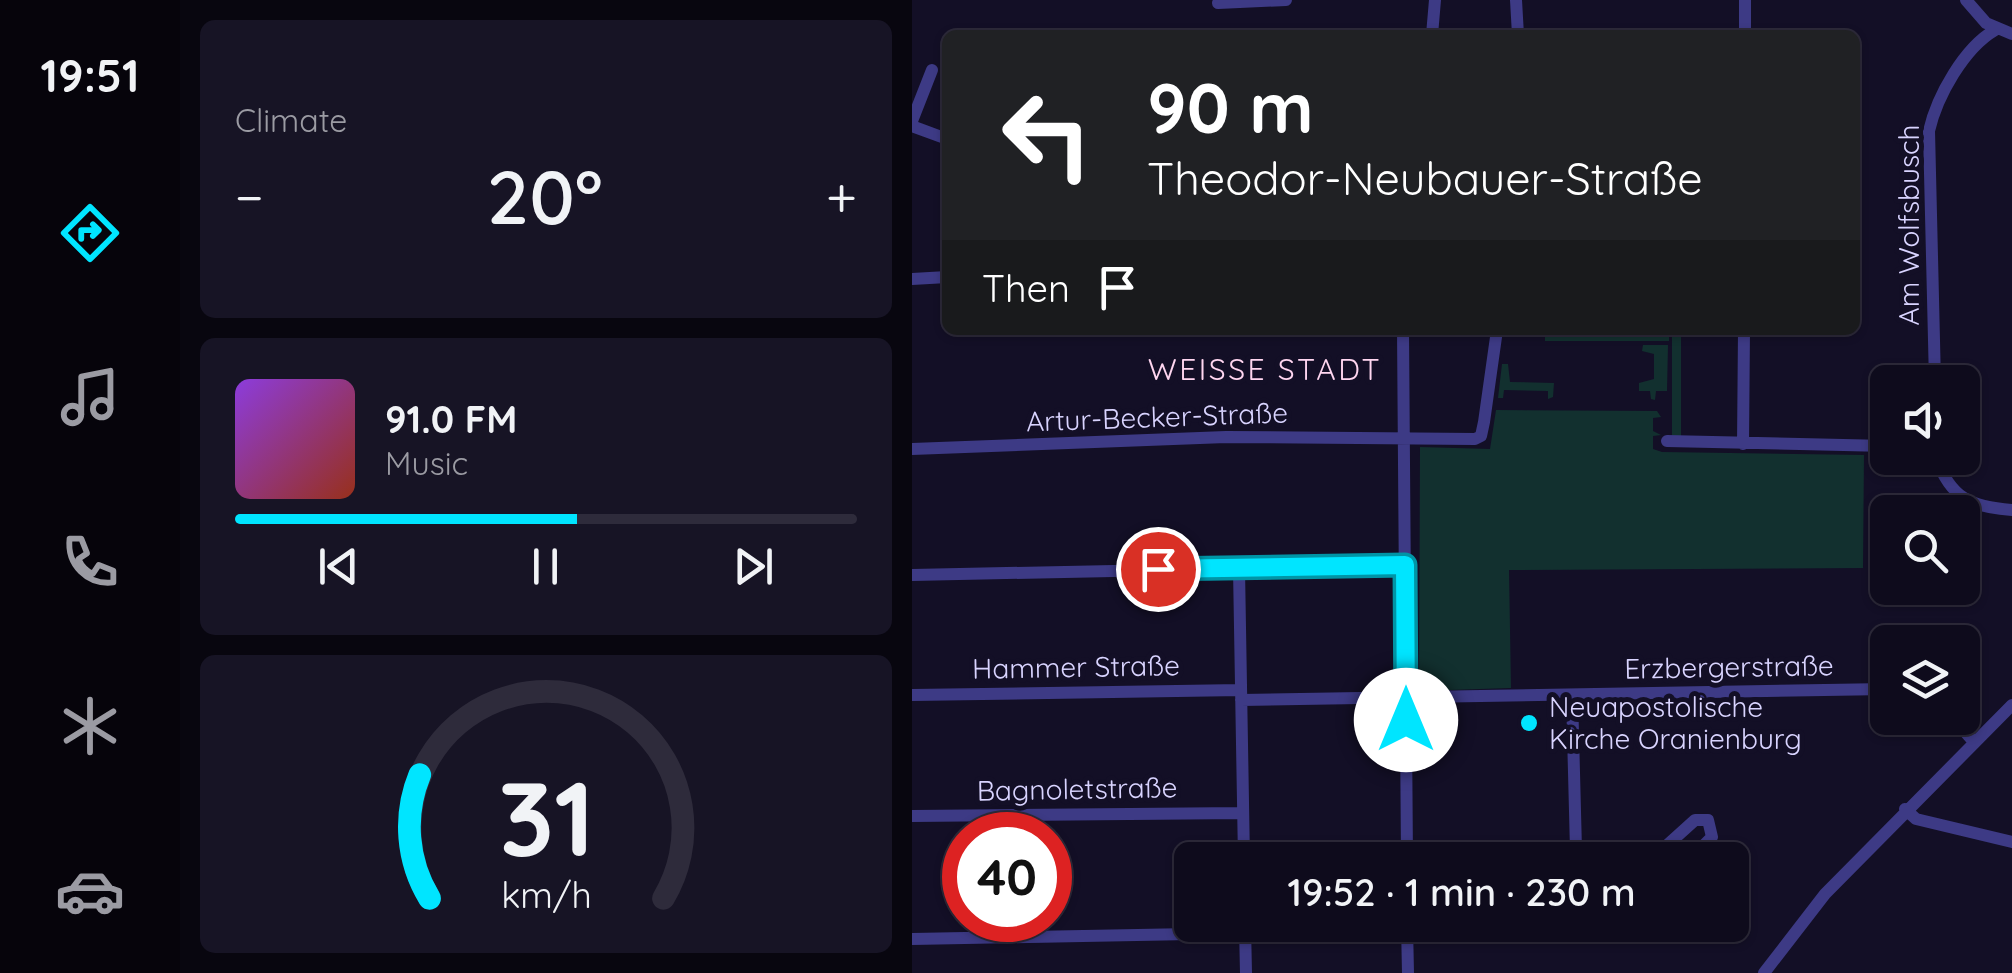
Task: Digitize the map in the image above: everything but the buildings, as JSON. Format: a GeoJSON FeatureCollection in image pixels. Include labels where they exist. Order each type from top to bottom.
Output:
{"type":"FeatureCollection","features":[{"type":"Feature","properties":{"kind":"street"},"geometry":{"type":"LineString","coordinates":[[1218,2],[1286,0]]}},
{"type":"Feature","properties":{"kind":"street"},"geometry":{"type":"LineString","coordinates":[[1433,30],[1436,0]]}},
{"type":"Feature","properties":{"kind":"street"},"geometry":{"type":"LineString","coordinates":[[1516,0],[1518,30]]}},
{"type":"Feature","properties":{"kind":"street"},"geometry":{"type":"LineString","coordinates":[[1745,0],[1745,30]]}},
{"type":"Feature","properties":{"kind":"street"},"geometry":{"type":"LineString","coordinates":[[1966,0],[1995,30],[2012,34]]}},
{"type":"Feature","properties":{"kind":"street","name":"Am Wolfsbusch"},"geometry":{"type":"LineString","coordinates":[[1935,365],[1929,131],[1940,96],[1983,37],[1995,30]]}},
{"type":"Feature","properties":{"kind":"street"},"geometry":{"type":"LineString","coordinates":[[932,70],[912,123],[942,137]]}},
{"type":"Feature","properties":{"kind":"street"},"geometry":{"type":"LineString","coordinates":[[912,278],[942,277]]}},
{"type":"Feature","properties":{"kind":"street"},"geometry":{"type":"LineString","coordinates":[[1403,335],[1407,842]]}},
{"type":"Feature","properties":{"kind":"street","name":"Artur-Becker-Straße"},"geometry":{"type":"LineString","coordinates":[[912,449],[1226,437],[1481,436],[1496,335]]}},
{"type":"Feature","properties":{"kind":"street"},"geometry":{"type":"LineString","coordinates":[[1743,444],[1744,335]]}},
{"type":"Feature","properties":{"kind":"street"},"geometry":{"type":"LineString","coordinates":[[1667,441],[1870,446]]}},
{"type":"Feature","properties":{"kind":"street"},"geometry":{"type":"LineString","coordinates":[[1942,475],[1962,501],[2012,510]]}},
{"type":"Feature","properties":{"kind":"street"},"geometry":{"type":"LineString","coordinates":[[912,575],[1405,565]]}},
{"type":"Feature","properties":{"kind":"street"},"geometry":{"type":"LineString","coordinates":[[1238,568],[1244,842]]}},
{"type":"Feature","properties":{"kind":"street","name":"Erzbergerstraße"},"geometry":{"type":"LineString","coordinates":[[1241,695],[1406,700],[1870,688]]}},
{"type":"Feature","properties":{"kind":"street","name":"Hammer Straße"},"geometry":{"type":"LineString","coordinates":[[912,695],[1241,695]]}},
{"type":"Feature","properties":{"kind":"street"},"geometry":{"type":"LineString","coordinates":[[1572,695],[1576,842]]}},
{"type":"Feature","properties":{"kind":"street"},"geometry":{"type":"LineString","coordinates":[[1764,973],[1825,894],[2012,705]]}},
{"type":"Feature","properties":{"kind":"street"},"geometry":{"type":"LineString","coordinates":[[1968,735],[1974,742]]}},
{"type":"Feature","properties":{"kind":"street"},"geometry":{"type":"LineString","coordinates":[[1905,809],[1916,819],[2012,842]]}},
{"type":"Feature","properties":{"kind":"street","name":"Bagnoletstraße"},"geometry":{"type":"LineString","coordinates":[[912,816],[1243,813]]}},
{"type":"Feature","properties":{"kind":"street"},"geometry":{"type":"LineString","coordinates":[[912,939],[1174,931]]}},
{"type":"Feature","properties":{"kind":"street"},"geometry":{"type":"LineString","coordinates":[[1245,942],[1246,973]]}},
{"type":"Feature","properties":{"kind":"street"},"geometry":{"type":"LineString","coordinates":[[1407,942],[1408,973]]}},
{"type":"Feature","properties":{"kind":"green space"},"geometry":{"type":"Polygon","coordinates":[[[1545,335],[1669,335],[1669,341],[1545,341],[1545,335]]]}},
{"type":"Feature","properties":{"kind":"green space"},"geometry":{"type":"Polygon","coordinates":[[[1672,335],[1681,335],[1681,438],[1672,435],[1672,335]]]}},
{"type":"Feature","properties":{"kind":"green space"},"geometry":{"type":"Polygon","coordinates":[[[1643,345],[1668,345],[1667,391],[1656,391],[1655,400],[1651,399],[1650,391],[1639,391],[1639,383],[1654,379],[1654,354],[1642,351],[1643,345]]]}},
{"type":"Feature","properties":{"kind":"green space"},"geometry":{"type":"Polygon","coordinates":[[[1502,364],[1508,364],[1510,382],[1554,383],[1553,397],[1548,399],[1548,391],[1504,390],[1503,398],[1498,398],[1502,364]]]}},
{"type":"Feature","properties":{"kind":"green space"},"geometry":{"type":"Polygon","coordinates":[[[1496,410],[1657,411],[1661,417],[1653,418],[1653,431],[1661,435],[1653,436],[1653,449],[1662,452],[1864,455],[1863,568],[1509,570],[1511,688],[1419,691],[1420,447],[1490,449],[1496,410]]]}},
{"type":"Feature","properties":{"kind":"place","name":"Neuapostolische Kirche Oranienburg"},"geometry":{"type":"Point","coordinates":[1529,723]}},
{"type":"Feature","properties":{"kind":"district","name":"WEISSE STADT"},"geometry":{"type":"Point","coordinates":[1265,370]}},
{"type":"Feature","properties":{"kind":"route"},"geometry":{"type":"LineString","coordinates":[[1158,569],[1405,565],[1406,720]]}}]}
